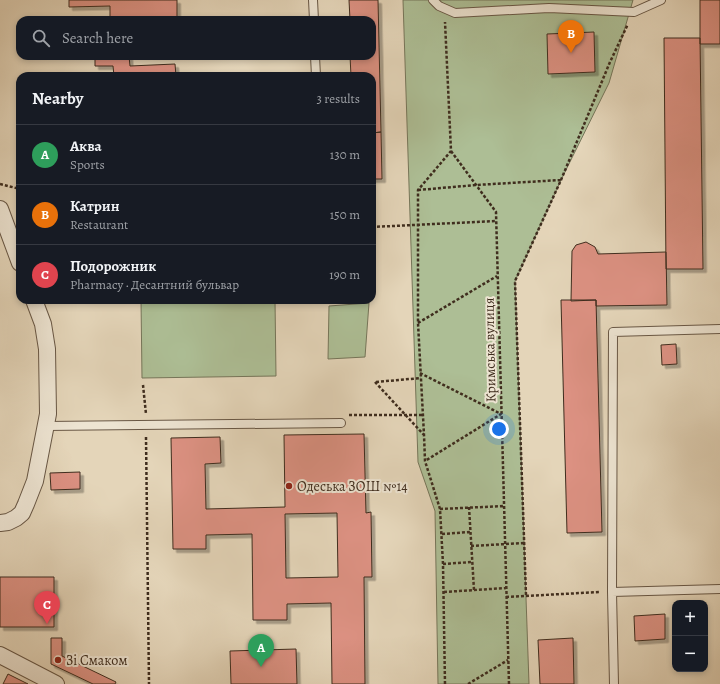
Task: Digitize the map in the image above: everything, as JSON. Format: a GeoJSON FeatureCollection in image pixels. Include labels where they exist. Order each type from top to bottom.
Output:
{"type":"FeatureCollection","features":[{"type":"Feature","properties":{"kind":"street"},"geometry":{"type":"LineString","coordinates":[[0,209],[16,252]]}},
{"type":"Feature","properties":{"kind":"street"},"geometry":{"type":"LineString","coordinates":[[0,523],[8,522],[16,518],[22,513],[26,504],[35,482],[48,414],[47,348],[43,324],[36,304]]}},
{"type":"Feature","properties":{"kind":"street"},"geometry":{"type":"LineString","coordinates":[[0,655],[56,684]]}},
{"type":"Feature","properties":{"kind":"lane"},"geometry":{"type":"LineString","coordinates":[[313,0],[314,16]]}},
{"type":"Feature","properties":{"kind":"lane"},"geometry":{"type":"LineString","coordinates":[[433,0],[444,10],[455,13],[548,8],[634,12],[661,0]]}},
{"type":"Feature","properties":{"kind":"lane"},"geometry":{"type":"LineString","coordinates":[[315,60],[316,72]]}},
{"type":"Feature","properties":{"kind":"lane"},"geometry":{"type":"LineString","coordinates":[[614,684],[612,592],[614,332],[720,329]]}},
{"type":"Feature","properties":{"kind":"lane"},"geometry":{"type":"LineString","coordinates":[[46,426],[341,423]]}},
{"type":"Feature","properties":{"kind":"lane"},"geometry":{"type":"LineString","coordinates":[[612,592],[720,589]]}},
{"type":"Feature","properties":{"kind":"path"},"geometry":{"type":"LineString","coordinates":[[444,10],[451,151],[418,190],[418,324],[425,461],[440,509],[442,534],[445,684]]}},
{"type":"Feature","properties":{"kind":"path"},"geometry":{"type":"LineString","coordinates":[[526,596],[516,281],[561,180],[610,62],[634,12]]}},
{"type":"Feature","properties":{"kind":"path","name":"Кримська вулиця"},"geometry":{"type":"LineString","coordinates":[[451,151],[496,212],[509,684]]}},
{"type":"Feature","properties":{"kind":"path"},"geometry":{"type":"LineString","coordinates":[[418,190],[476,184],[561,180]]}},
{"type":"Feature","properties":{"kind":"path"},"geometry":{"type":"LineString","coordinates":[[0,184],[16,189]]}},
{"type":"Feature","properties":{"kind":"path"},"geometry":{"type":"LineString","coordinates":[[376,227],[496,221]]}},
{"type":"Feature","properties":{"kind":"path"},"geometry":{"type":"LineString","coordinates":[[418,324],[498,276]]}},
{"type":"Feature","properties":{"kind":"path"},"geometry":{"type":"LineString","coordinates":[[420,373],[501,414]]}},
{"type":"Feature","properties":{"kind":"path"},"geometry":{"type":"LineString","coordinates":[[421,378],[375,382],[424,435]]}},
{"type":"Feature","properties":{"kind":"path"},"geometry":{"type":"LineString","coordinates":[[143,385],[146,415]]}},
{"type":"Feature","properties":{"kind":"path"},"geometry":{"type":"LineString","coordinates":[[425,461],[501,414]]}},
{"type":"Feature","properties":{"kind":"path"},"geometry":{"type":"LineString","coordinates":[[146,431],[149,684]]}},
{"type":"Feature","properties":{"kind":"path"},"geometry":{"type":"LineString","coordinates":[[440,509],[504,506]]}},
{"type":"Feature","properties":{"kind":"path"},"geometry":{"type":"LineString","coordinates":[[469,507],[474,590]]}},
{"type":"Feature","properties":{"kind":"path"},"geometry":{"type":"LineString","coordinates":[[442,534],[470,532]]}},
{"type":"Feature","properties":{"kind":"path"},"geometry":{"type":"LineString","coordinates":[[471,546],[524,543]]}},
{"type":"Feature","properties":{"kind":"path"},"geometry":{"type":"LineString","coordinates":[[443,564],[472,562]]}},
{"type":"Feature","properties":{"kind":"path"},"geometry":{"type":"LineString","coordinates":[[444,592],[506,588]]}},
{"type":"Feature","properties":{"kind":"path"},"geometry":{"type":"LineString","coordinates":[[506,597],[612,592]]}},
{"type":"Feature","properties":{"kind":"path"},"geometry":{"type":"LineString","coordinates":[[468,684],[508,660]]}},
{"type":"Feature","properties":{"kind":"green space"},"geometry":{"type":"Polygon","coordinates":[[[403,0],[633,0],[609,83],[561,180],[515,281],[529,684],[438,684],[435,511],[418,462],[403,0]]]}},
{"type":"Feature","properties":{"kind":"green space"},"geometry":{"type":"Polygon","coordinates":[[[141,304],[275,304],[276,376],[142,378],[141,304]]]}},
{"type":"Feature","properties":{"kind":"green space"},"geometry":{"type":"Polygon","coordinates":[[[369,304],[365,357],[328,359],[329,306],[369,304]]]}},
{"type":"Feature","properties":{"kind":"building"},"geometry":{"type":"Polygon","coordinates":[[[69,0],[177,0],[177,16],[110,16],[110,6],[69,7],[69,0]]]}},
{"type":"Feature","properties":{"kind":"building"},"geometry":{"type":"Polygon","coordinates":[[[349,0],[378,0],[381,132],[376,133],[376,72],[351,72],[350,60],[376,60],[376,16],[350,16],[349,0]]]}},
{"type":"Feature","properties":{"kind":"building"},"geometry":{"type":"Polygon","coordinates":[[[700,0],[720,0],[720,44],[700,44],[700,0]]]}},
{"type":"Feature","properties":{"kind":"building"},"geometry":{"type":"Polygon","coordinates":[[[594,32],[595,72],[548,74],[547,34],[594,32]]]}},
{"type":"Feature","properties":{"kind":"building"},"geometry":{"type":"Polygon","coordinates":[[[664,38],[700,38],[703,269],[666,269],[664,38]]]}},
{"type":"Feature","properties":{"kind":"building"},"geometry":{"type":"Polygon","coordinates":[[[95,60],[129,60],[130,66],[175,64],[176,72],[114,72],[113,66],[95,66],[95,60]]]}},
{"type":"Feature","properties":{"kind":"building"},"geometry":{"type":"Polygon","coordinates":[[[381,132],[382,179],[376,179],[376,133],[381,132]]]}},
{"type":"Feature","properties":{"kind":"building"},"geometry":{"type":"Polygon","coordinates":[[[586,242],[595,247],[598,254],[666,252],[667,305],[596,306],[596,300],[571,301],[572,251],[576,245],[586,242]]]}},
{"type":"Feature","properties":{"kind":"building"},"geometry":{"type":"Polygon","coordinates":[[[561,300],[596,300],[602,532],[567,533],[561,300]]]}},
{"type":"Feature","properties":{"kind":"building"},"geometry":{"type":"Polygon","coordinates":[[[676,344],[677,364],[662,365],[661,345],[676,344]]]}},
{"type":"Feature","properties":{"kind":"building"},"geometry":{"type":"Polygon","coordinates":[[[364,434],[366,513],[371,512],[372,577],[364,577],[365,684],[332,684],[331,603],[287,604],[287,620],[253,620],[252,534],[206,535],[206,549],[173,549],[171,438],[220,437],[221,463],[205,464],[206,509],[285,507],[284,435],[364,434]],[[337,513],[285,514],[286,578],[338,577],[337,513]]]}},
{"type":"Feature","properties":{"kind":"building"},"geometry":{"type":"Polygon","coordinates":[[[80,472],[80,489],[51,490],[50,473],[80,472]]]}},
{"type":"Feature","properties":{"kind":"building"},"geometry":{"type":"Polygon","coordinates":[[[0,577],[54,577],[54,627],[0,627],[0,577]]]}},
{"type":"Feature","properties":{"kind":"building"},"geometry":{"type":"Polygon","coordinates":[[[665,614],[665,639],[635,641],[634,616],[665,614]]]}},
{"type":"Feature","properties":{"kind":"building"},"geometry":{"type":"Polygon","coordinates":[[[51,638],[62,638],[62,656],[116,682],[115,684],[93,684],[51,664],[51,638]]]}},
{"type":"Feature","properties":{"kind":"building"},"geometry":{"type":"Polygon","coordinates":[[[573,638],[574,684],[540,684],[538,640],[573,638]]]}},
{"type":"Feature","properties":{"kind":"building"},"geometry":{"type":"Polygon","coordinates":[[[296,649],[297,684],[231,684],[230,651],[296,649]]]}},
{"type":"Feature","properties":{"kind":"building"},"geometry":{"type":"Polygon","coordinates":[[[8,674],[28,684],[3,684],[8,674]]]}},
{"type":"Feature","properties":{"kind":"place","name":"Катрин"},"geometry":{"type":"Point","coordinates":[571,53]}},
{"type":"Feature","properties":{"kind":"place","name":"Одеська ЗОШ №14"},"geometry":{"type":"Point","coordinates":[289,486]}},
{"type":"Feature","properties":{"kind":"place","name":"Подорожник"},"geometry":{"type":"Point","coordinates":[47,624]}},
{"type":"Feature","properties":{"kind":"place","name":"Зі Смаком"},"geometry":{"type":"Point","coordinates":[58,660]}},
{"type":"Feature","properties":{"kind":"place","name":"Аква"},"geometry":{"type":"Point","coordinates":[261,667]}}]}
